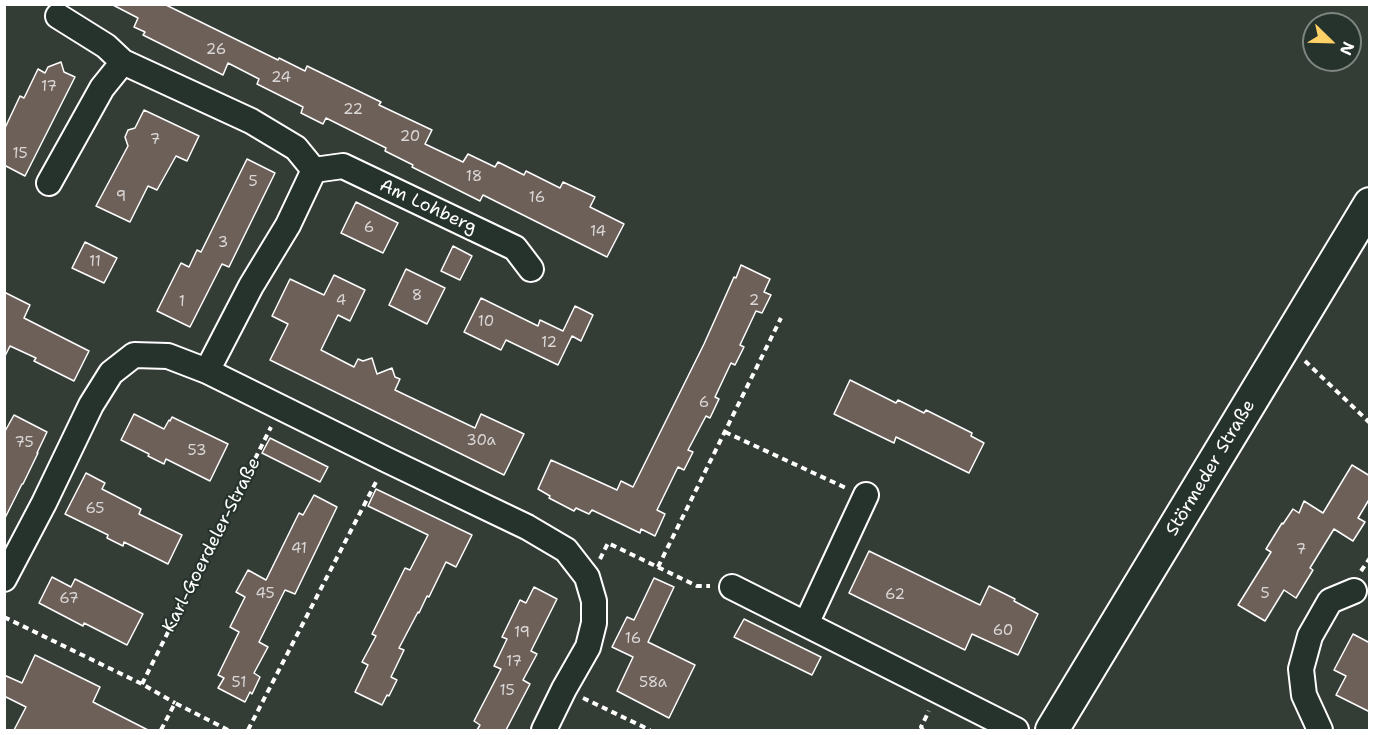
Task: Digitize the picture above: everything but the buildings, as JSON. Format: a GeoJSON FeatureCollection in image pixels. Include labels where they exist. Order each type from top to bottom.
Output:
{"type":"FeatureCollection","features":[{"type":"Feature","properties":{"kind":"main road","name":"Störmeder Straße"},"geometry":{"type":"LineString","coordinates":[[1052,730],[1370,204]]}},
{"type":"Feature","properties":{"kind":"street"},"geometry":{"type":"LineString","coordinates":[[58,16],[106,46],[123,62],[251,121],[296,148],[314,170],[288,225],[250,286],[207,371]]}},
{"type":"Feature","properties":{"kind":"street"},"geometry":{"type":"LineString","coordinates":[[49,183],[102,87],[123,62]]}},
{"type":"Feature","properties":{"kind":"street","name":"Am Lohberg"},"geometry":{"type":"LineString","coordinates":[[314,170],[343,166],[515,248],[531,269]]}},
{"type":"Feature","properties":{"kind":"street"},"geometry":{"type":"LineString","coordinates":[[4,579],[91,405],[111,373],[134,355],[168,356],[207,371],[527,527],[567,550],[586,576],[594,601],[594,623],[588,647],[544,730]]}},
{"type":"Feature","properties":{"kind":"street"},"geometry":{"type":"LineString","coordinates":[[806,624],[866,496]]}},
{"type":"Feature","properties":{"kind":"street"},"geometry":{"type":"LineString","coordinates":[[732,587],[1016,730]]}},
{"type":"Feature","properties":{"kind":"street"},"geometry":{"type":"LineString","coordinates":[[1320,730],[1304,695],[1301,669],[1310,636],[1330,601],[1354,591]]}},
{"type":"Feature","properties":{"kind":"path"},"geometry":{"type":"LineString","coordinates":[[658,567],[781,318]]}},
{"type":"Feature","properties":{"kind":"path"},"geometry":{"type":"LineString","coordinates":[[1303,359],[1370,423]]}},
{"type":"Feature","properties":{"kind":"path","name":"Karl-Goerdeler-Straße"},"geometry":{"type":"LineString","coordinates":[[142,684],[281,407]]}},
{"type":"Feature","properties":{"kind":"path"},"geometry":{"type":"LineString","coordinates":[[725,432],[866,496]]}},
{"type":"Feature","properties":{"kind":"path"},"geometry":{"type":"LineString","coordinates":[[248,730],[387,460]]}},
{"type":"Feature","properties":{"kind":"path"},"geometry":{"type":"LineString","coordinates":[[586,576],[595,570],[608,543],[697,586],[732,587]]}},
{"type":"Feature","properties":{"kind":"path"},"geometry":{"type":"LineString","coordinates":[[4,617],[142,684],[228,730]]}},
{"type":"Feature","properties":{"kind":"path"},"geometry":{"type":"LineString","coordinates":[[564,689],[650,730]]}},
{"type":"Feature","properties":{"kind":"path"},"geometry":{"type":"LineString","coordinates":[[161,730],[175,703]]}}]}
